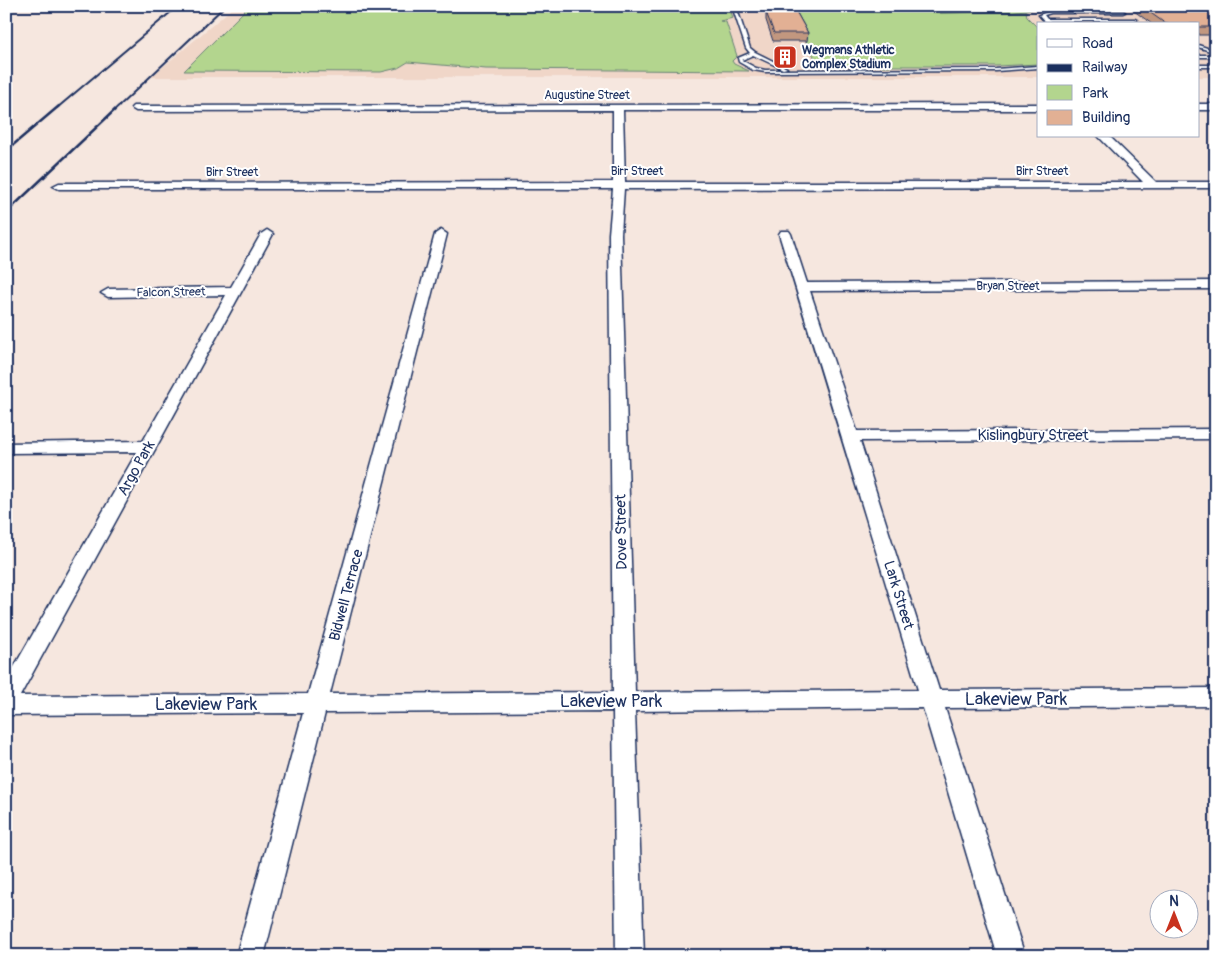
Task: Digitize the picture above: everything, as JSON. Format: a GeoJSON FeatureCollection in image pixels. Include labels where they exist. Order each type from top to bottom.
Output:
{"type":"FeatureCollection","features":[{"type":"Feature","properties":{"kind":"street"},"geometry":{"type":"LineString","coordinates":[[1200,107],[1216,107]]}},
{"type":"Feature","properties":{"kind":"street","name":"Augustine Street"},"geometry":{"type":"LineString","coordinates":[[136,108],[1037,108]]}},
{"type":"Feature","properties":{"kind":"street","name":"Dove Street"},"geometry":{"type":"LineString","coordinates":[[618,108],[619,185],[615,234],[630,956]]}},
{"type":"Feature","properties":{"kind":"street"},"geometry":{"type":"LineString","coordinates":[[1105,138],[1153,185]]}},
{"type":"Feature","properties":{"kind":"street","name":"Birr Street"},"geometry":{"type":"LineString","coordinates":[[59,186],[1216,184]]}},
{"type":"Feature","properties":{"kind":"street","name":"Argo Park"},"geometry":{"type":"LineString","coordinates":[[6,704],[267,234]]}},
{"type":"Feature","properties":{"kind":"street","name":"Bidwell Terrace"},"geometry":{"type":"LineString","coordinates":[[250,956],[441,234]]}},
{"type":"Feature","properties":{"kind":"street","name":"Lark Street"},"geometry":{"type":"LineString","coordinates":[[785,234],[850,436],[1011,956]]}},
{"type":"Feature","properties":{"kind":"street","name":"Bryan Street"},"geometry":{"type":"LineString","coordinates":[[801,287],[1216,284]]}},
{"type":"Feature","properties":{"kind":"street","name":"Falcon Street"},"geometry":{"type":"LineString","coordinates":[[108,293],[234,291]]}},
{"type":"Feature","properties":{"kind":"street","name":"Kislingbury Street"},"geometry":{"type":"LineString","coordinates":[[850,436],[1216,434]]}},
{"type":"Feature","properties":{"kind":"street"},"geometry":{"type":"LineString","coordinates":[[6,448],[148,446]]}},
{"type":"Feature","properties":{"kind":"street","name":"Lakeview Park"},"geometry":{"type":"LineString","coordinates":[[6,704],[1216,697]]}},
{"type":"Feature","properties":{"kind":"lane"},"geometry":{"type":"LineString","coordinates":[[734,6],[748,48],[753,53],[793,71]]}},
{"type":"Feature","properties":{"kind":"lane"},"geometry":{"type":"LineString","coordinates":[[1045,6],[1051,12]]}},
{"type":"Feature","properties":{"kind":"lane"},"geometry":{"type":"LineString","coordinates":[[1120,6],[1118,8],[1137,22]]}},
{"type":"Feature","properties":{"kind":"lane"},"geometry":{"type":"LineString","coordinates":[[1123,12],[1051,12],[1041,15],[1046,20],[1134,20]]}},
{"type":"Feature","properties":{"kind":"lane"},"geometry":{"type":"LineString","coordinates":[[1200,42],[1211,44]]}},
{"type":"Feature","properties":{"kind":"lane"},"geometry":{"type":"LineString","coordinates":[[1200,47],[1216,52]]}},
{"type":"Feature","properties":{"kind":"lane"},"geometry":{"type":"LineString","coordinates":[[753,53],[744,56],[740,59],[741,62],[755,69],[793,71],[1001,70],[1037,67]]}},
{"type":"Feature","properties":{"kind":"lane"},"geometry":{"type":"LineString","coordinates":[[1200,56],[1216,56]]}},
{"type":"Feature","properties":{"kind":"lane"},"geometry":{"type":"LineString","coordinates":[[1200,66],[1216,66]]}},
{"type":"Feature","properties":{"kind":"shaded area"},"geometry":{"type":"Polygon","coordinates":[[[235,6],[1216,6],[1216,77],[1200,77],[1200,22],[1037,22],[1037,77],[151,77],[235,6]]]}},
{"type":"Feature","properties":{"kind":"green space"},"geometry":{"type":"Polygon","coordinates":[[[249,6],[729,6],[733,18],[720,21],[726,22],[737,56],[732,61],[734,64],[749,71],[486,69],[408,62],[398,68],[381,72],[184,71],[249,6]]]}},
{"type":"Feature","properties":{"kind":"green space"},"geometry":{"type":"Polygon","coordinates":[[[788,6],[1029,6],[1032,9],[1016,11],[1026,11],[1027,17],[1037,27],[1037,64],[996,66],[819,66],[788,6]]]}},
{"type":"Feature","properties":{"kind":"building"},"geometry":{"type":"Polygon","coordinates":[[[769,6],[793,6],[808,33],[774,33],[766,12],[772,12],[769,6]]]}},
{"type":"Feature","properties":{"kind":"building"},"geometry":{"type":"Polygon","coordinates":[[[1141,6],[1216,6],[1216,27],[1200,27],[1200,22],[1163,22],[1141,6]]]}},
{"type":"Feature","properties":{"kind":"railway"},"geometry":{"type":"LineString","coordinates":[[57,108],[178,6]]}},
{"type":"Feature","properties":{"kind":"railway"},"geometry":{"type":"LineString","coordinates":[[117,108],[225,6]]}},
{"type":"Feature","properties":{"kind":"railway"},"geometry":{"type":"LineString","coordinates":[[6,151],[59,106]]}},
{"type":"Feature","properties":{"kind":"railway"},"geometry":{"type":"LineString","coordinates":[[6,213],[119,106]]}},
{"type":"Feature","properties":{"kind":"place","name":"Wegmans Athletic Complex Stadium"},"geometry":{"type":"Point","coordinates":[785,57]}}]}
